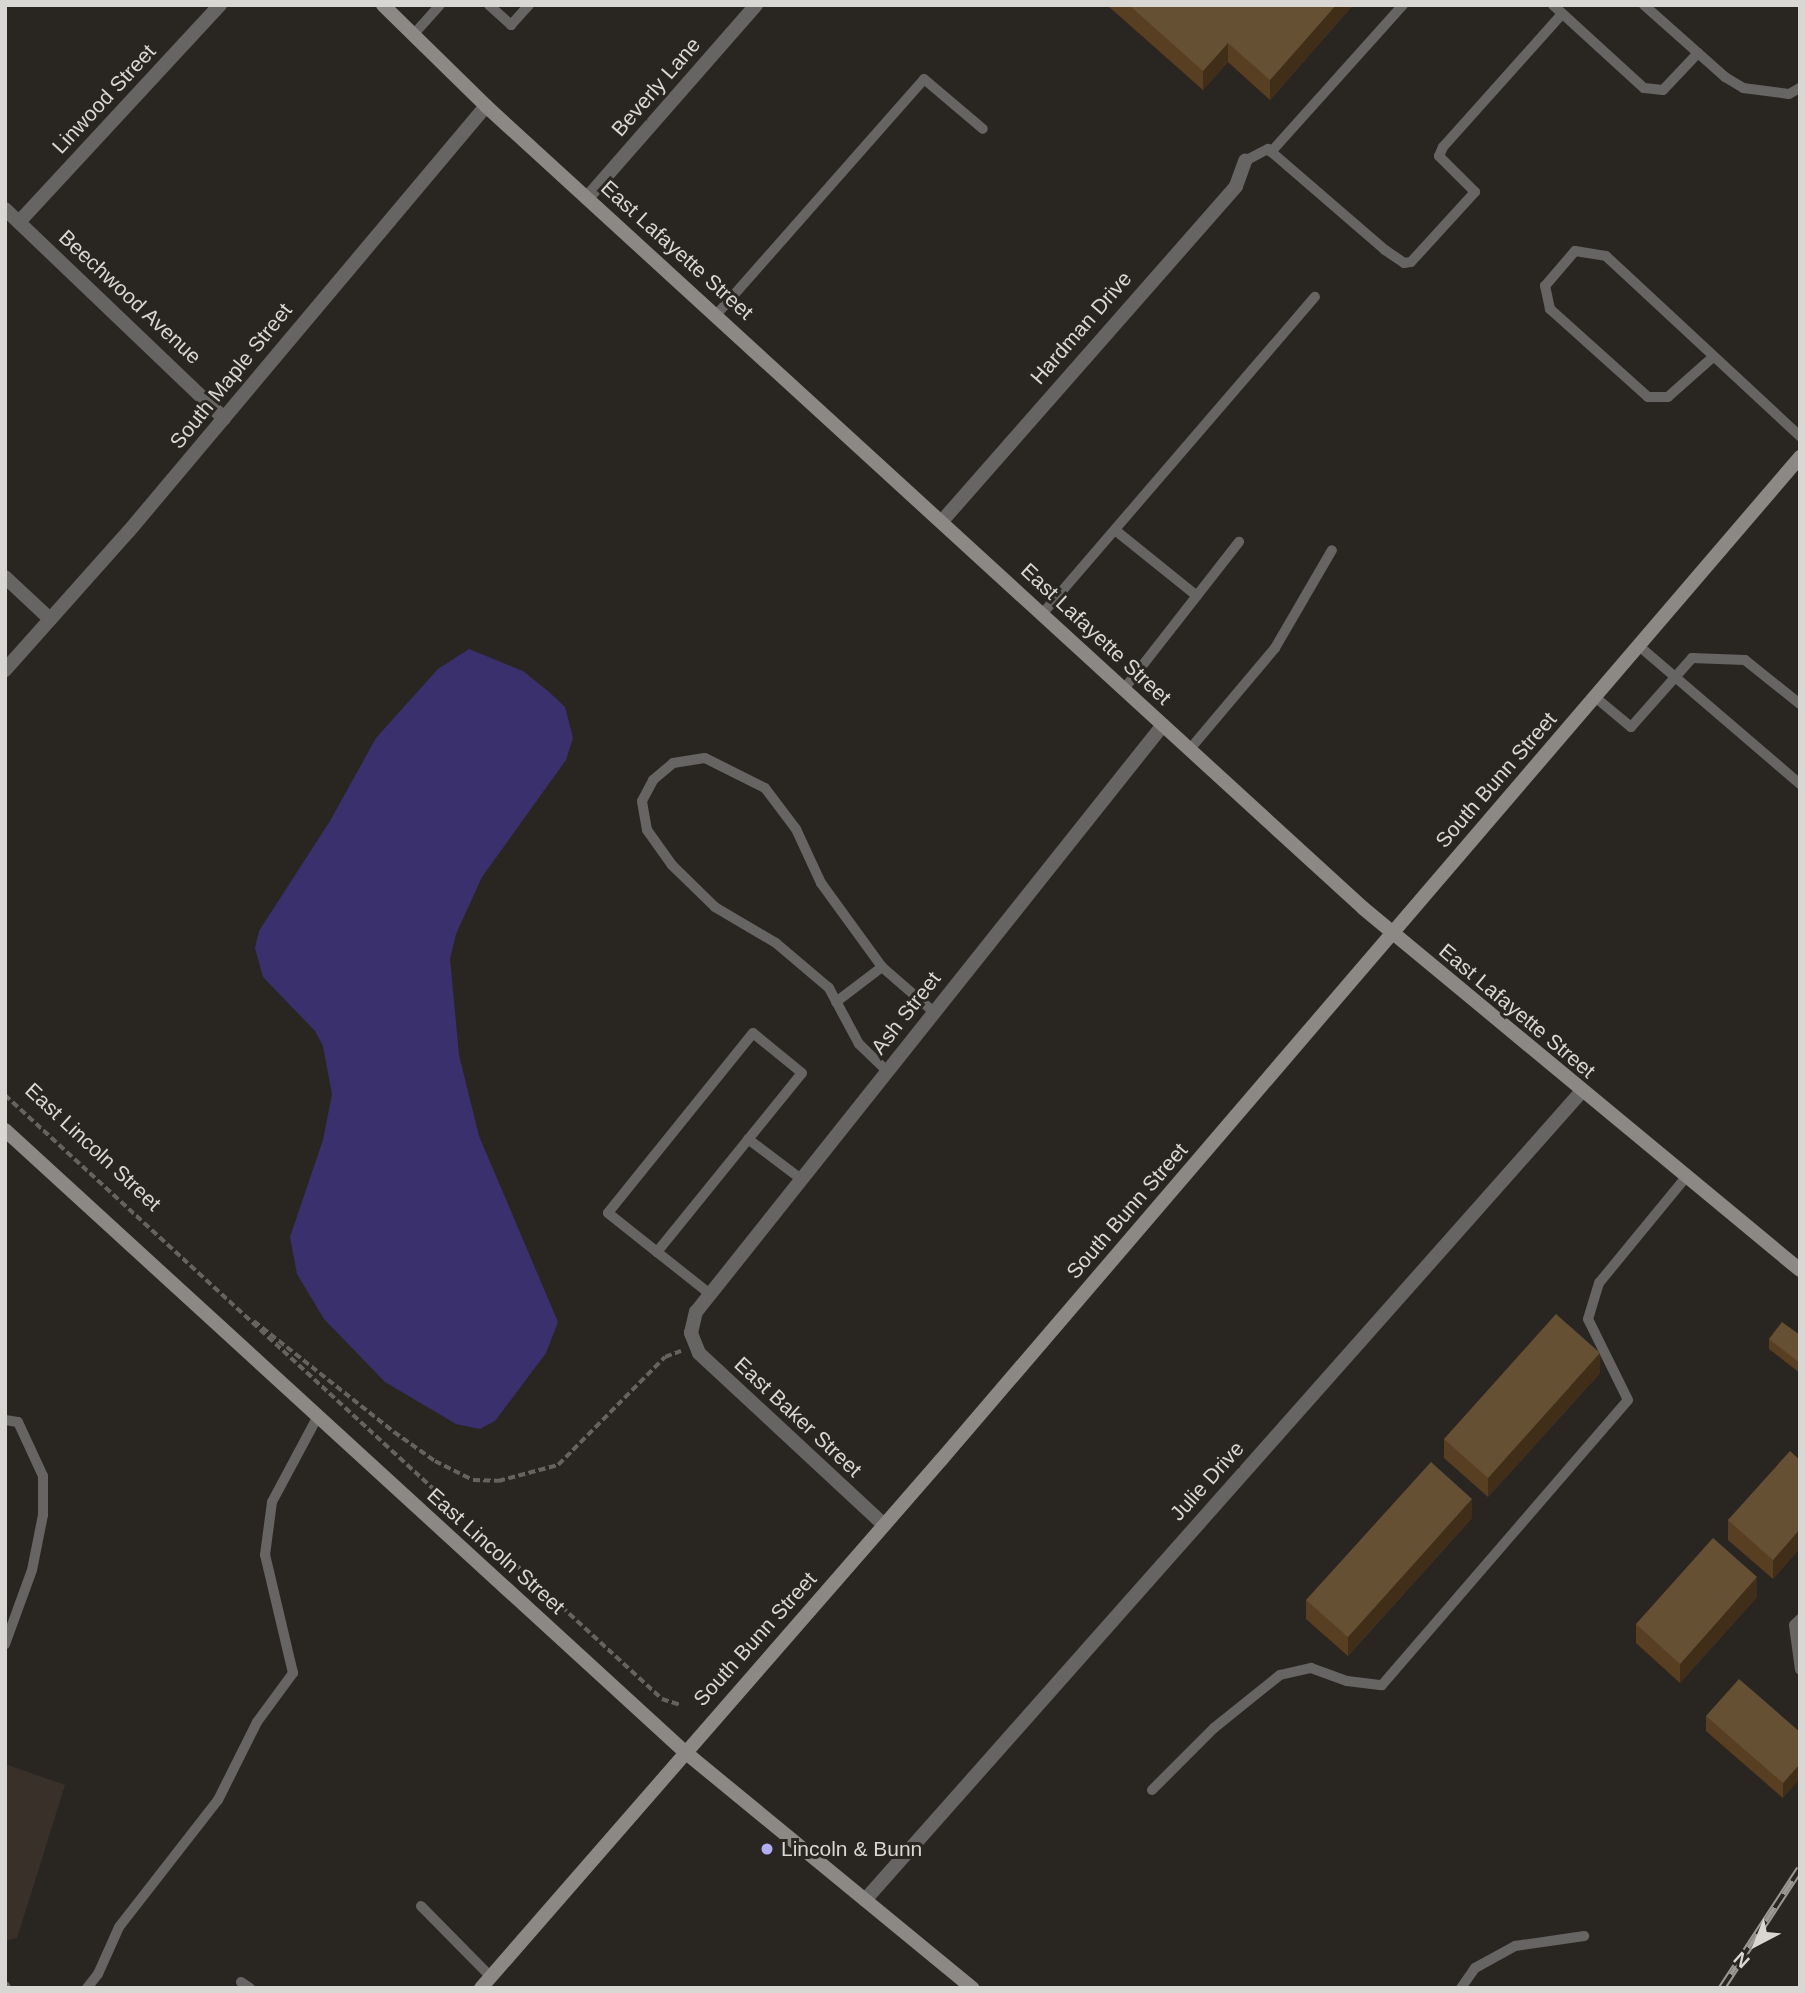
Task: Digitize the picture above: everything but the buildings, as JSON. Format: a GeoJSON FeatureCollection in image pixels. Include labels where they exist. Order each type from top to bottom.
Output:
{"type":"FeatureCollection","features":[{"type":"Feature","properties":{"kind":"street","name":"Linwood Street"},"geometry":{"type":"LineString","coordinates":[[19,222],[220,5]]}},
{"type":"Feature","properties":{"kind":"street","name":"East Lafayette Street"},"geometry":{"type":"LineString","coordinates":[[383,5],[486,106],[943,520],[1392,934],[1800,1270]]}},
{"type":"Feature","properties":{"kind":"street","name":"Beverly Lane"},"geometry":{"type":"LineString","coordinates":[[588,197],[756,5]]}},
{"type":"Feature","properties":{"kind":"street","name":"South Maple Street"},"geometry":{"type":"LineString","coordinates":[[5,670],[224,418],[486,106]]}},
{"type":"Feature","properties":{"kind":"street","name":"Hardman Drive"},"geometry":{"type":"LineString","coordinates":[[943,520],[1236,186],[1245,161]]}},
{"type":"Feature","properties":{"kind":"street","name":"Beechwood Avenue"},"geometry":{"type":"LineString","coordinates":[[5,209],[224,418]]}},
{"type":"Feature","properties":{"kind":"street","name":"South Bunn Street"},"geometry":{"type":"LineString","coordinates":[[486,1983],[884,1525],[1800,457]]}},
{"type":"Feature","properties":{"kind":"street"},"geometry":{"type":"LineString","coordinates":[[5,577],[50,619]]}},
{"type":"Feature","properties":{"kind":"street","name":"Ash Street"},"geometry":{"type":"LineString","coordinates":[[693,1339],[696,1312],[1163,725]]}},
{"type":"Feature","properties":{"kind":"street","name":"Julie Drive"},"geometry":{"type":"LineString","coordinates":[[865,1900],[1582,1091]]}},
{"type":"Feature","properties":{"kind":"street","name":"East Lincoln Street"},"geometry":{"type":"LineString","coordinates":[[5,1130],[685,1752],[972,1988]]}},
{"type":"Feature","properties":{"kind":"street","name":"East Baker Street"},"geometry":{"type":"LineString","coordinates":[[693,1339],[884,1525]]}},
{"type":"Feature","properties":{"kind":"lane"},"geometry":{"type":"LineString","coordinates":[[413,35],[440,5]]}},
{"type":"Feature","properties":{"kind":"lane"},"geometry":{"type":"LineString","coordinates":[[489,5],[510,25],[528,5]]}},
{"type":"Feature","properties":{"kind":"lane"},"geometry":{"type":"LineString","coordinates":[[1245,161],[1271,152],[1404,5]]}},
{"type":"Feature","properties":{"kind":"lane"},"geometry":{"type":"LineString","coordinates":[[1553,5],[1644,88],[1663,90],[1698,54]]}},
{"type":"Feature","properties":{"kind":"lane"},"geometry":{"type":"LineString","coordinates":[[1644,5],[1698,54],[1743,88],[1768,94],[1789,94],[1800,88]]}},
{"type":"Feature","properties":{"kind":"lane"},"geometry":{"type":"LineString","coordinates":[[1271,152],[1385,250],[1404,263],[1412,262],[1475,192],[1439,156],[1443,146],[1562,14]]}},
{"type":"Feature","properties":{"kind":"lane"},"geometry":{"type":"LineString","coordinates":[[717,314],[924,79],[983,129]]}},
{"type":"Feature","properties":{"kind":"lane"},"geometry":{"type":"LineString","coordinates":[[1713,358],[1668,397],[1647,397],[1550,309],[1545,285],[1575,251],[1606,256],[1800,436]]}},
{"type":"Feature","properties":{"kind":"lane"},"geometry":{"type":"LineString","coordinates":[[1043,613],[1315,297]]}},
{"type":"Feature","properties":{"kind":"lane"},"geometry":{"type":"LineString","coordinates":[[1115,530],[1197,596]]}},
{"type":"Feature","properties":{"kind":"lane"},"geometry":{"type":"LineString","coordinates":[[1124,689],[1239,542]]}},
{"type":"Feature","properties":{"kind":"lane"},"geometry":{"type":"LineString","coordinates":[[1189,749],[1275,648],[1332,550]]}},
{"type":"Feature","properties":{"kind":"lane"},"geometry":{"type":"LineString","coordinates":[[1639,646],[1800,784]]}},
{"type":"Feature","properties":{"kind":"lane"},"geometry":{"type":"LineString","coordinates":[[1595,697],[1631,727],[1692,658],[1745,660],[1800,704]]}},
{"type":"Feature","properties":{"kind":"lane"},"geometry":{"type":"LineString","coordinates":[[887,1071],[859,1044],[829,988],[776,943],[695,890],[647,830],[642,801],[653,780],[673,762],[705,758],[765,788],[796,829],[821,883],[882,967],[934,1012]]}},
{"type":"Feature","properties":{"kind":"lane"},"geometry":{"type":"LineString","coordinates":[[836,1002],[882,967]]}},
{"type":"Feature","properties":{"kind":"lane"},"geometry":{"type":"LineString","coordinates":[[657,1252],[802,1073],[753,1033],[608,1213],[657,1252],[710,1294]]}},
{"type":"Feature","properties":{"kind":"lane"},"geometry":{"type":"LineString","coordinates":[[748,1139],[801,1179]]}},
{"type":"Feature","properties":{"kind":"lane"},"geometry":{"type":"LineString","coordinates":[[1152,1790],[1214,1728],[1280,1675],[1311,1668],[1347,1681],[1382,1685],[1628,1400],[1588,1319],[1599,1283],[1686,1177]]}},
{"type":"Feature","properties":{"kind":"lane"},"geometry":{"type":"LineString","coordinates":[[87,1988],[98,1975],[119,1927],[218,1800],[257,1722],[293,1673],[265,1555],[272,1502],[318,1416]]}},
{"type":"Feature","properties":{"kind":"lane"},"geometry":{"type":"LineString","coordinates":[[5,1419],[18,1422],[43,1476],[43,1515],[29,1582],[5,1644]]}},
{"type":"Feature","properties":{"kind":"lane"},"geometry":{"type":"LineString","coordinates":[[1800,1619],[1794,1625],[1800,1670]]}},
{"type":"Feature","properties":{"kind":"lane"},"geometry":{"type":"LineString","coordinates":[[421,1906],[486,1983]]}},
{"type":"Feature","properties":{"kind":"lane"},"geometry":{"type":"LineString","coordinates":[[1461,1988],[1475,1968],[1515,1946],[1584,1936]]}},
{"type":"Feature","properties":{"kind":"path","name":"East Lincoln Street"},"geometry":{"type":"LineString","coordinates":[[5,1095],[662,1699],[681,1705]]}},
{"type":"Feature","properties":{"kind":"path"},"geometry":{"type":"LineString","coordinates":[[248,1318],[265,1326],[394,1432],[435,1461],[473,1480],[498,1481],[558,1465],[665,1357],[693,1339]]}},
{"type":"Feature","properties":{"kind":"shaded area"},"geometry":{"type":"Polygon","coordinates":[[[469,649],[523,671],[549,692],[565,707],[573,738],[566,760],[482,877],[456,934],[450,959],[459,1055],[479,1136],[558,1322],[546,1353],[495,1421],[480,1429],[456,1424],[385,1382],[324,1319],[297,1274],[290,1237],[323,1140],[332,1094],[323,1046],[315,1031],[263,977],[255,948],[259,931],[330,821],[376,738],[438,669],[469,649]]]}},
{"type":"Feature","properties":{"kind":"shaded area"},"geometry":{"type":"Polygon","coordinates":[[[5,1764],[65,1785],[17,1938],[5,1941],[5,1764]]]}},
{"type":"Feature","properties":{"kind":"railway"},"geometry":{"type":"LineString","coordinates":[[1722,1988],[1800,1869]]}},
{"type":"Feature","properties":{"kind":"place","name":"Lincoln & Bunn"},"geometry":{"type":"Point","coordinates":[767,1849]}}]}
